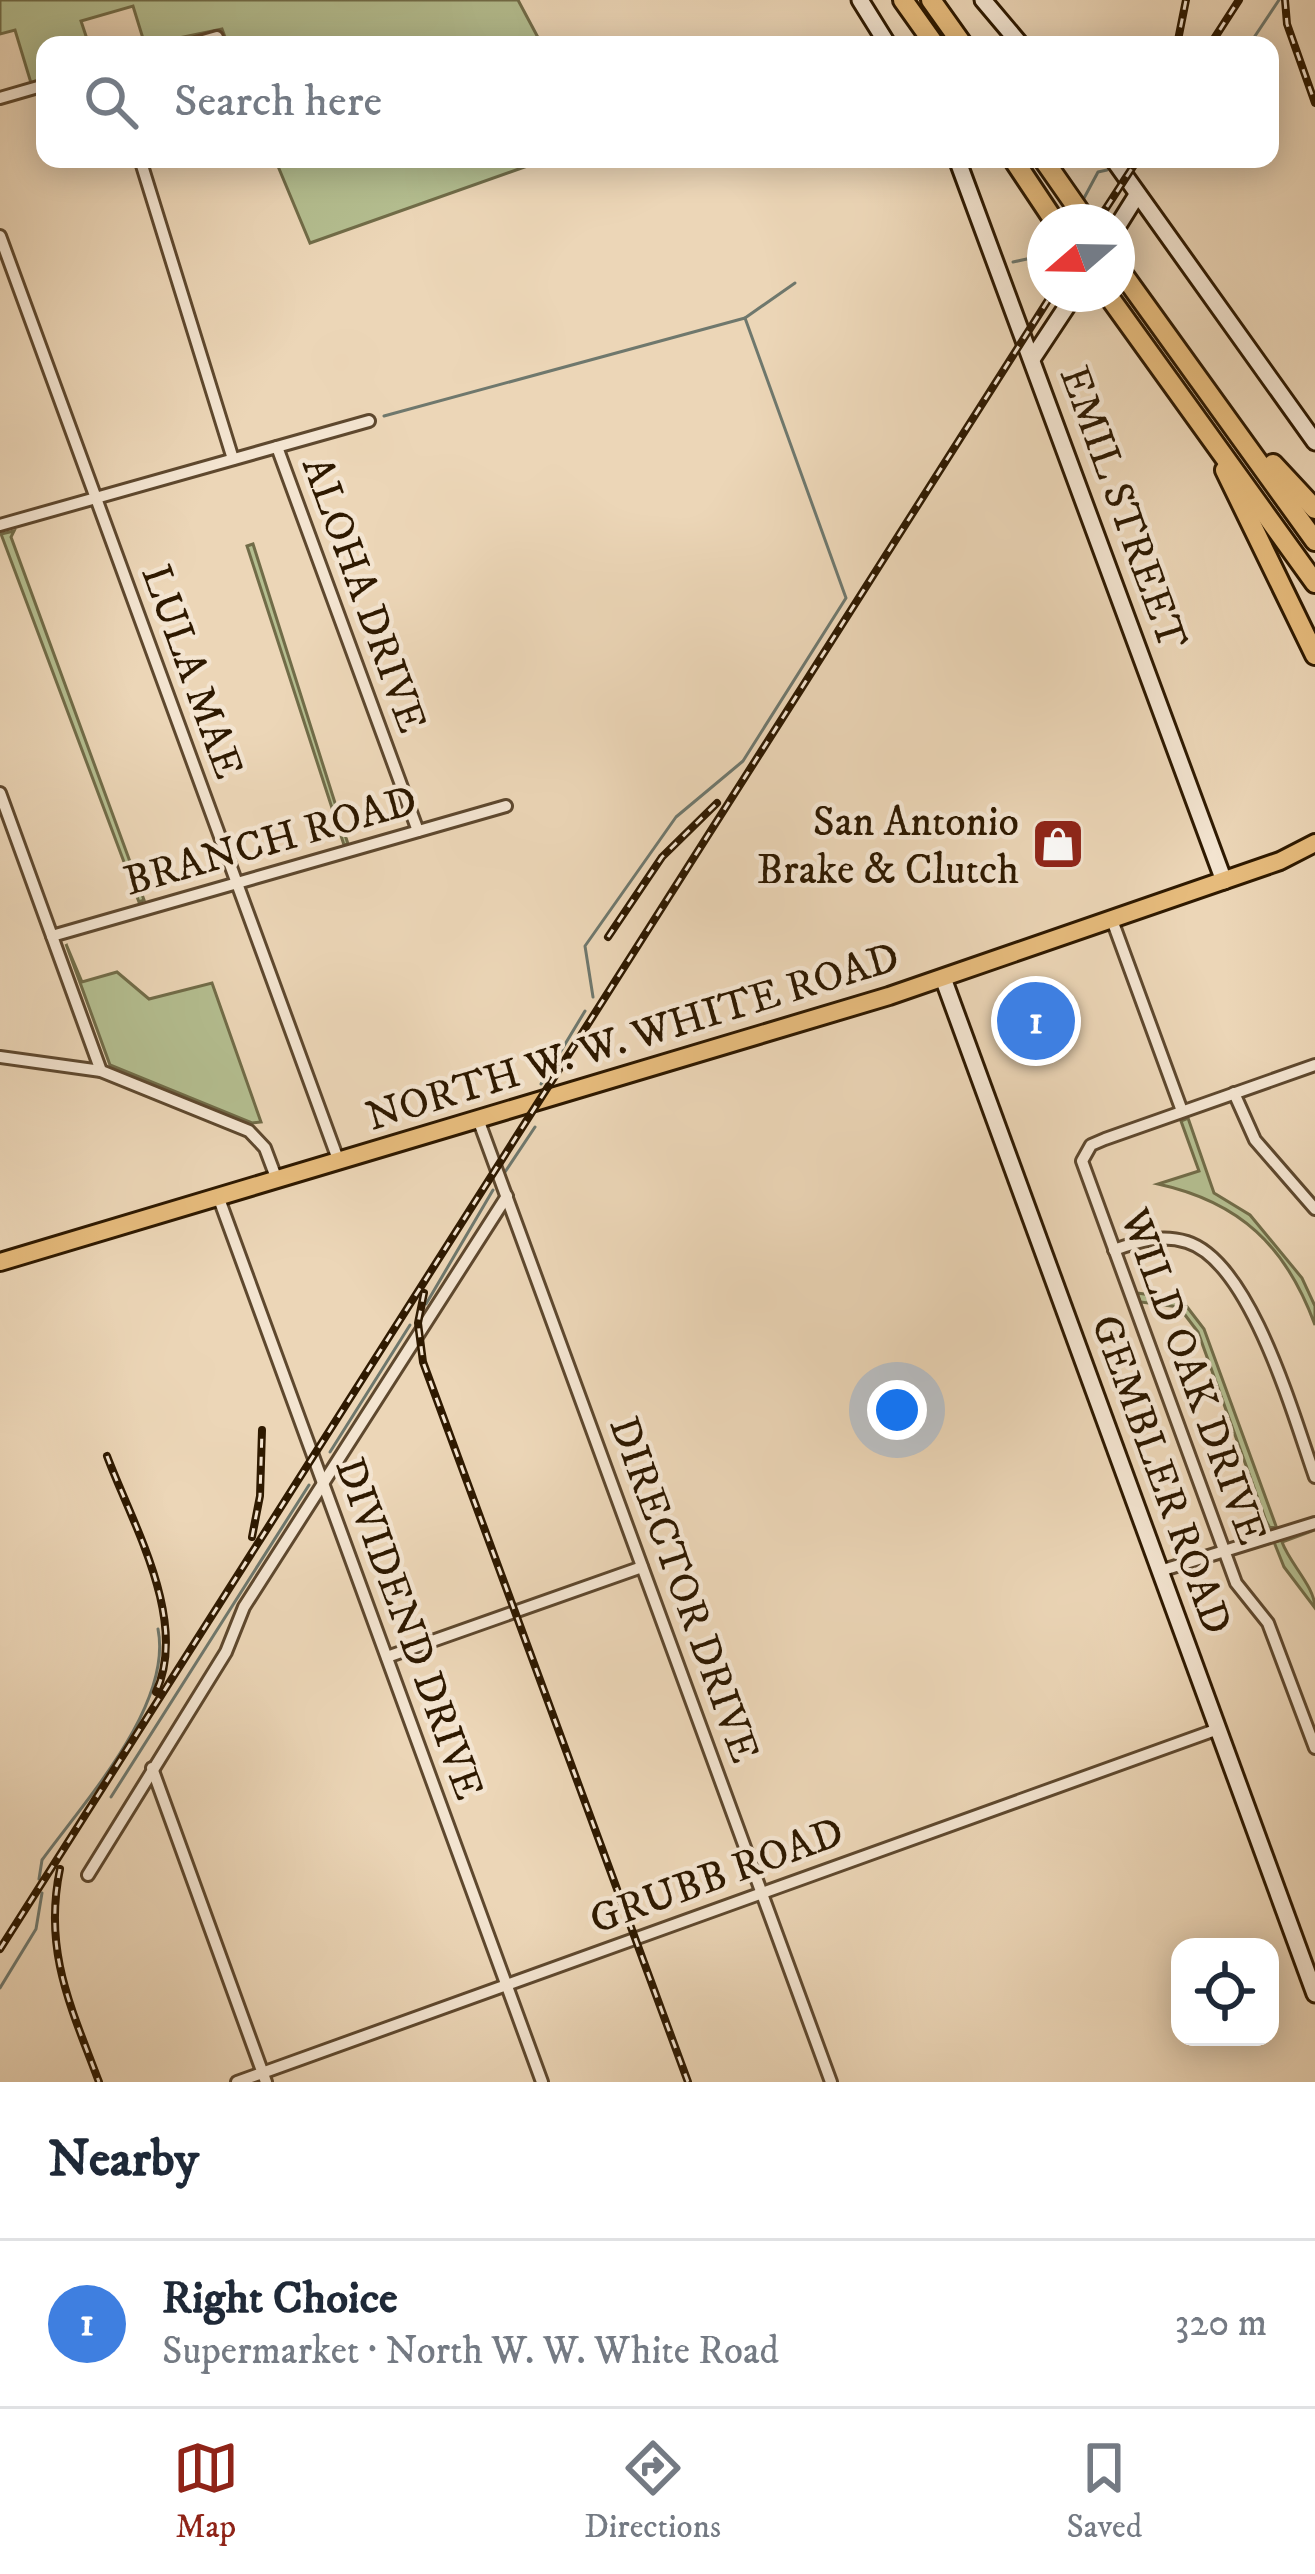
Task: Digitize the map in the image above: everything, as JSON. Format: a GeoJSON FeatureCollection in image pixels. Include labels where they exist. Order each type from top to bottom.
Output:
{"type":"FeatureCollection","features":[{"type":"Feature","properties":{"kind":"highway"},"geometry":{"type":"LineString","coordinates":[[903,0],[929,36]]}},
{"type":"Feature","properties":{"kind":"highway"},"geometry":{"type":"LineString","coordinates":[[931,0],[956,36]]}},
{"type":"Feature","properties":{"kind":"highway"},"geometry":{"type":"LineString","coordinates":[[1019,168],[1043,204]]}},
{"type":"Feature","properties":{"kind":"highway"},"geometry":{"type":"LineString","coordinates":[[1048,168],[1074,204]]}},
{"type":"Feature","properties":{"kind":"highway"},"geometry":{"type":"LineString","coordinates":[[1135,291],[1315,541]]}},
{"type":"Feature","properties":{"kind":"highway"},"geometry":{"type":"LineString","coordinates":[[1120,312],[1315,583]]}},
{"type":"Feature","properties":{"kind":"highway"},"geometry":{"type":"LineString","coordinates":[[1228,418],[1315,509]]}},
{"type":"Feature","properties":{"kind":"highway"},"geometry":{"type":"LineString","coordinates":[[1205,428],[1315,655]]}},
{"type":"Feature","properties":{"kind":"main road"},"geometry":{"type":"LineString","coordinates":[[860,0],[882,36]]}},
{"type":"Feature","properties":{"kind":"main road"},"geometry":{"type":"LineString","coordinates":[[983,0],[1014,36]]}},
{"type":"Feature","properties":{"kind":"main road","name":"EMIL STREET"},"geometry":{"type":"LineString","coordinates":[[960,168],[1224,881]]}},
{"type":"Feature","properties":{"kind":"main road"},"geometry":{"type":"LineString","coordinates":[[1119,168],[1315,442]]}},
{"type":"Feature","properties":{"kind":"main road"},"geometry":{"type":"LineString","coordinates":[[1131,204],[1137,195]]}},
{"type":"Feature","properties":{"kind":"main road"},"geometry":{"type":"LineString","coordinates":[[1032,359],[1063,312]]}},
{"type":"Feature","properties":{"kind":"main road"},"geometry":{"type":"LineString","coordinates":[[1020,326],[1033,335],[1050,332]]}},
{"type":"Feature","properties":{"kind":"main road","name":"NORTH W. W. WHITE ROAD"},"geometry":{"type":"LineString","coordinates":[[0,1262],[943,978],[1280,861],[1315,843]]}},
{"type":"Feature","properties":{"kind":"main road","name":"NORTH W. W. WHITE ROAD"},"geometry":{"type":"LineString","coordinates":[[1280,861],[1315,856]]}},
{"type":"Feature","properties":{"kind":"main road","name":"GEMBLER ROAD"},"geometry":{"type":"LineString","coordinates":[[943,978],[1315,1994]]}},
{"type":"Feature","properties":{"kind":"street"},"geometry":{"type":"LineString","coordinates":[[0,98],[36,88]]}},
{"type":"Feature","properties":{"kind":"street","name":"ALOHA DRIVE"},"geometry":{"type":"LineString","coordinates":[[143,168],[233,459]]}},
{"type":"Feature","properties":{"kind":"street","name":"LULA MAE"},"geometry":{"type":"LineString","coordinates":[[0,236],[338,1162]]}},
{"type":"Feature","properties":{"kind":"street"},"geometry":{"type":"LineString","coordinates":[[0,525],[368,421]]}},
{"type":"Feature","properties":{"kind":"street","name":"ALOHA DRIVE"},"geometry":{"type":"LineString","coordinates":[[277,447],[418,831]]}},
{"type":"Feature","properties":{"kind":"street"},"geometry":{"type":"LineString","coordinates":[[0,793],[100,1070]]}},
{"type":"Feature","properties":{"kind":"street","name":"BRANCH ROAD"},"geometry":{"type":"LineString","coordinates":[[52,936],[506,806]]}},
{"type":"Feature","properties":{"kind":"street"},"geometry":{"type":"LineString","coordinates":[[1112,920],[1182,1111],[1315,1065]]}},
{"type":"Feature","properties":{"kind":"street"},"geometry":{"type":"LineString","coordinates":[[0,1058],[100,1070],[249,1131],[265,1148],[277,1180]]}},
{"type":"Feature","properties":{"kind":"street"},"geometry":{"type":"LineString","coordinates":[[1234,1093],[1255,1140],[1315,1209]]}},
{"type":"Feature","properties":{"kind":"street","name":"WILD OAK DRIVE"},"geometry":{"type":"LineString","coordinates":[[1182,1111],[1091,1145],[1084,1154],[1084,1170],[1222,1548],[1240,1590],[1272,1631],[1315,1748]]}},
{"type":"Feature","properties":{"kind":"street","name":"DIRECTOR DRIVE"},"geometry":{"type":"LineString","coordinates":[[478,1119],[831,2082]]}},
{"type":"Feature","properties":{"kind":"street","name":"DIVIDEND DRIVE"},"geometry":{"type":"LineString","coordinates":[[218,1196],[542,2082]]}},
{"type":"Feature","properties":{"kind":"street"},"geometry":{"type":"LineString","coordinates":[[88,1875],[226,1652],[244,1607],[507,1196]]}},
{"type":"Feature","properties":{"kind":"street"},"geometry":{"type":"LineString","coordinates":[[1114,1250],[1167,1238],[1195,1245],[1214,1260],[1256,1316],[1315,1477]]}},
{"type":"Feature","properties":{"kind":"street"},"geometry":{"type":"LineString","coordinates":[[1160,1570],[1315,1523]]}},
{"type":"Feature","properties":{"kind":"street"},"geometry":{"type":"LineString","coordinates":[[387,1657],[642,1567]]}},
{"type":"Feature","properties":{"kind":"street","name":"GRUBB ROAD"},"geometry":{"type":"LineString","coordinates":[[237,2082],[264,2077],[1218,1729]]}},
{"type":"Feature","properties":{"kind":"street"},"geometry":{"type":"LineString","coordinates":[[152,1768],[264,2077]]}},
{"type":"Feature","properties":{"kind":"green space"},"geometry":{"type":"Polygon","coordinates":[[[0,0],[518,0],[537,36],[225,36],[222,29],[188,36],[142,36],[133,6],[81,21],[86,36],[36,36],[36,82],[31,83],[15,30],[0,34],[0,0]]]}},
{"type":"Feature","properties":{"kind":"green space"},"geometry":{"type":"Polygon","coordinates":[[[279,168],[522,168],[310,243],[279,168]]]}},
{"type":"Feature","properties":{"kind":"green space"},"geometry":{"type":"Polygon","coordinates":[[[14,531],[11,537],[144,900],[139,902],[1,534],[14,531]]]}},
{"type":"Feature","properties":{"kind":"green space"},"geometry":{"type":"Polygon","coordinates":[[[253,544],[348,844],[344,845],[247,546],[253,544]]]}},
{"type":"Feature","properties":{"kind":"green space"},"geometry":{"type":"Polygon","coordinates":[[[66,944],[82,982],[117,972],[149,999],[212,983],[261,1122],[252,1123],[110,1065],[66,944]]]}},
{"type":"Feature","properties":{"kind":"green space"},"geometry":{"type":"Polygon","coordinates":[[[1188,1118],[1214,1193],[1250,1215],[1302,1278],[1315,1306],[1315,1325],[1290,1272],[1256,1232],[1213,1203],[1158,1184],[1199,1171],[1181,1121],[1188,1118]]]}},
{"type":"Feature","properties":{"kind":"green space"},"geometry":{"type":"Polygon","coordinates":[[[1137,1293],[1181,1299],[1204,1329],[1276,1526],[1270,1528],[1266,1521],[1198,1332],[1179,1307],[1140,1302],[1137,1293]]]}},
{"type":"Feature","properties":{"kind":"green space"},"geometry":{"type":"Polygon","coordinates":[[[1315,1530],[1282,1542],[1315,1608],[1284,1567],[1274,1542],[1315,1530]]]}},
{"type":"Feature","properties":{"kind":"waterway"},"geometry":{"type":"LineString","coordinates":[[1255,36],[1279,0]]}},
{"type":"Feature","properties":{"kind":"waterway"},"geometry":{"type":"LineString","coordinates":[[1083,200],[1098,172],[1107,170]]}},
{"type":"Feature","properties":{"kind":"waterway"},"geometry":{"type":"LineString","coordinates":[[1013,262],[1027,259]]}},
{"type":"Feature","properties":{"kind":"waterway"},"geometry":{"type":"LineString","coordinates":[[384,416],[745,318],[795,283]]}},
{"type":"Feature","properties":{"kind":"waterway"},"geometry":{"type":"LineString","coordinates":[[593,997],[585,946],[676,817],[743,761],[846,598],[745,318]]}},
{"type":"Feature","properties":{"kind":"waterway"},"geometry":{"type":"LineString","coordinates":[[541,1084],[585,1011]]}},
{"type":"Feature","properties":{"kind":"waterway"},"geometry":{"type":"LineString","coordinates":[[505,1172],[535,1127]]}},
{"type":"Feature","properties":{"kind":"waterway"},"geometry":{"type":"LineString","coordinates":[[426,1304],[493,1190]]}},
{"type":"Feature","properties":{"kind":"waterway"},"geometry":{"type":"LineString","coordinates":[[330,1452],[410,1325]]}},
{"type":"Feature","properties":{"kind":"waterway"},"geometry":{"type":"LineString","coordinates":[[111,1797],[309,1485]]}},
{"type":"Feature","properties":{"kind":"waterway"},"geometry":{"type":"LineString","coordinates":[[39,1879],[42,1860],[139,1720],[159,1658],[158,1629]]}},
{"type":"Feature","properties":{"kind":"waterway"},"geometry":{"type":"LineString","coordinates":[[0,1988],[36,1929],[42,1893]]}},
{"type":"Feature","properties":{"kind":"railway"},"geometry":{"type":"LineString","coordinates":[[1179,36],[1186,0]]}},
{"type":"Feature","properties":{"kind":"railway"},"geometry":{"type":"LineString","coordinates":[[1216,36],[1239,0]]}},
{"type":"Feature","properties":{"kind":"railway"},"geometry":{"type":"LineString","coordinates":[[1285,0],[1287,24],[1315,103]]}},
{"type":"Feature","properties":{"kind":"railway"},"geometry":{"type":"LineString","coordinates":[[1109,204],[1132,168]]}},
{"type":"Feature","properties":{"kind":"railway"},"geometry":{"type":"LineString","coordinates":[[0,1949],[1041,312]]}},
{"type":"Feature","properties":{"kind":"railway"},"geometry":{"type":"LineString","coordinates":[[608,937],[662,857],[717,803]]}},
{"type":"Feature","properties":{"kind":"railway"},"geometry":{"type":"LineString","coordinates":[[424,1293],[418,1323],[423,1362],[688,2082]]}},
{"type":"Feature","properties":{"kind":"railway"},"geometry":{"type":"LineString","coordinates":[[252,1537],[260,1496],[262,1430]]}},
{"type":"Feature","properties":{"kind":"railway"},"geometry":{"type":"LineString","coordinates":[[107,1456],[162,1603],[164,1664],[156,1692]]}},
{"type":"Feature","properties":{"kind":"railway"},"geometry":{"type":"LineString","coordinates":[[60,1869],[57,1953],[99,2082]]}},
{"type":"Feature","properties":{"kind":"place","name":"San Antonio Brake & Clutch"},"geometry":{"type":"Point","coordinates":[1058,844]}},
{"type":"Feature","properties":{"kind":"place","name":"Right Choice"},"geometry":{"type":"Point","coordinates":[1036,1021]}}]}
